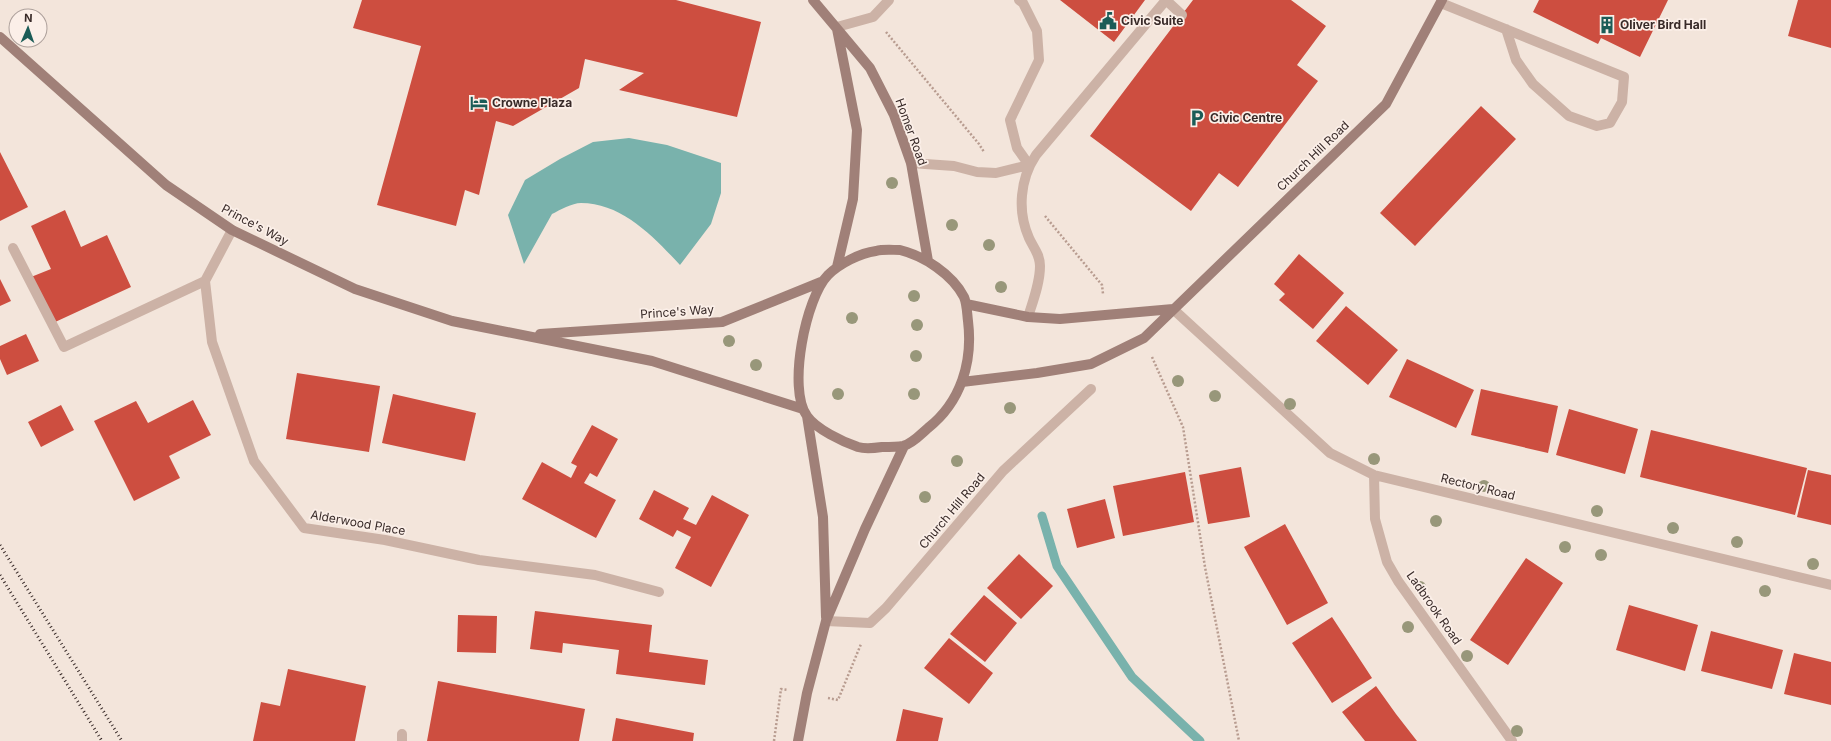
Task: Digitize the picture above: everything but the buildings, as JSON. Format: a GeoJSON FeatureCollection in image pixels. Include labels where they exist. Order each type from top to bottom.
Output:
{"type":"FeatureCollection","features":[{"type":"Feature","properties":{"kind":"street","name":"Homer Road"},"geometry":{"type":"LineString","coordinates":[[813,0],[870,68],[894,115],[911,163],[928,261]]}},
{"type":"Feature","properties":{"kind":"street"},"geometry":{"type":"LineString","coordinates":[[836,27],[873,17],[889,0]]}},
{"type":"Feature","properties":{"kind":"street"},"geometry":{"type":"LineString","coordinates":[[1019,0],[1023,3],[1037,32],[1040,60],[1010,120],[1017,148],[1029,166]]}},
{"type":"Feature","properties":{"kind":"street"},"geometry":{"type":"LineString","coordinates":[[1028,317],[1036,288],[1040,265],[1038,254],[1029,238],[1021,214],[1022,189],[1029,166],[1036,155],[1166,0],[1182,15]]}},
{"type":"Feature","properties":{"kind":"street"},"geometry":{"type":"LineString","coordinates":[[1442,1],[1624,77],[1622,102],[1610,123],[1597,126],[1569,116],[1533,84],[1516,60],[1506,29]]}},
{"type":"Feature","properties":{"kind":"street","name":"Church Hill Road"},"geometry":{"type":"LineString","coordinates":[[962,382],[1037,373],[1091,364],[1144,338],[1386,104],[1442,1]]}},
{"type":"Feature","properties":{"kind":"street","name":"Homer Road"},"geometry":{"type":"LineString","coordinates":[[836,27],[857,130],[853,199],[837,267]]}},
{"type":"Feature","properties":{"kind":"street","name":"Prince's Way"},"geometry":{"type":"LineString","coordinates":[[0,37],[166,185],[232,230],[355,289],[452,321],[652,361],[805,413]]}},
{"type":"Feature","properties":{"kind":"street"},"geometry":{"type":"LineString","coordinates":[[911,163],[954,166],[978,172],[996,173],[1029,166]]}},
{"type":"Feature","properties":{"kind":"street"},"geometry":{"type":"LineString","coordinates":[[13,248],[64,347],[205,282],[232,230]]}},
{"type":"Feature","properties":{"kind":"street"},"geometry":{"type":"LineString","coordinates":[[798,741],[807,693],[826,621],[865,529],[904,446],[938,420],[956,396],[966,369],[970,343],[966,304],[957,287],[928,261],[900,250],[874,251],[837,267],[822,282],[809,316],[799,360],[797,383],[805,413],[823,517],[826,621]]}},
{"type":"Feature","properties":{"kind":"street","name":"Alderwood Place"},"geometry":{"type":"LineString","coordinates":[[205,282],[212,342],[254,461],[304,528],[385,540],[479,560],[595,575],[659,592]]}},
{"type":"Feature","properties":{"kind":"street","name":"Prince's Way"},"geometry":{"type":"LineString","coordinates":[[526,335],[722,322],[822,282]]}},
{"type":"Feature","properties":{"kind":"street"},"geometry":{"type":"LineString","coordinates":[[966,304],[1028,317],[1060,319],[1173,309]]}},
{"type":"Feature","properties":{"kind":"street","name":"Rectory Road"},"geometry":{"type":"LineString","coordinates":[[1173,309],[1330,453],[1374,475],[1831,585]]}},
{"type":"Feature","properties":{"kind":"street","name":"Church Hill Road"},"geometry":{"type":"LineString","coordinates":[[826,621],[870,623],[886,608],[1003,471],[1091,389]]}},
{"type":"Feature","properties":{"kind":"street"},"geometry":{"type":"LineString","coordinates":[[805,413],[825,431],[841,440],[859,447],[904,446]]}},
{"type":"Feature","properties":{"kind":"street","name":"Ladbrook Road"},"geometry":{"type":"LineString","coordinates":[[1374,475],[1375,519],[1387,562],[1512,741]]}},
{"type":"Feature","properties":{"kind":"path"},"geometry":{"type":"LineString","coordinates":[[1144,338],[1183,427],[1205,567],[1239,741]]}},
{"type":"Feature","properties":{"kind":"water"},"geometry":{"type":"Polygon","coordinates":[[[629,138],[667,145],[721,163],[721,193],[711,224],[680,265],[648,233],[623,215],[596,205],[581,203],[570,205],[552,214],[524,264],[508,215],[525,180],[560,159],[593,142],[629,138]]]}},
{"type":"Feature","properties":{"kind":"waterway"},"geometry":{"type":"LineString","coordinates":[[1042,516],[1057,566],[1132,677],[1200,741]]}},
{"type":"Feature","properties":{"kind":"railway"},"geometry":{"type":"LineString","coordinates":[[0,545],[122,741]]}},
{"type":"Feature","properties":{"kind":"railway"},"geometry":{"type":"LineString","coordinates":[[0,575],[102,741]]}},
{"type":"Feature","properties":{"kind":"place","name":"Civic Suite"},"geometry":{"type":"Point","coordinates":[1108,21]}},
{"type":"Feature","properties":{"kind":"place","name":"Oliver Bird Hall"},"geometry":{"type":"Point","coordinates":[1607,25]}},
{"type":"Feature","properties":{"kind":"place","name":"Crowne Plaza"},"geometry":{"type":"Point","coordinates":[479,103]}},
{"type":"Feature","properties":{"kind":"place","name":"Civic Centre"},"geometry":{"type":"Point","coordinates":[1197,118]}}]}
